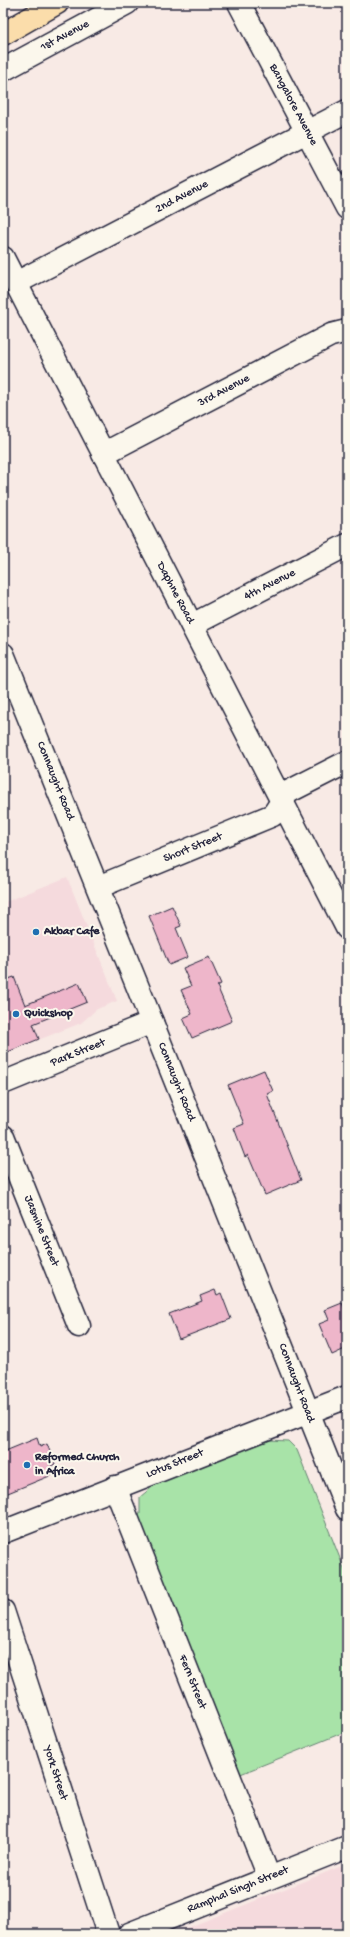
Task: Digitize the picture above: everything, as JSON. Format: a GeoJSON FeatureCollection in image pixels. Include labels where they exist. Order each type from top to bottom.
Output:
{"type":"FeatureCollection","features":[{"type":"Feature","properties":{"kind":"main road"},"geometry":{"type":"LineString","coordinates":[[3,34],[58,3]]}},
{"type":"Feature","properties":{"kind":"street","name":"1st Avenue"},"geometry":{"type":"LineString","coordinates":[[3,70],[126,3]]}},
{"type":"Feature","properties":{"kind":"street","name":"Bangalore Avenue"},"geometry":{"type":"LineString","coordinates":[[239,3],[347,208]]}},
{"type":"Feature","properties":{"kind":"street","name":"2nd Avenue"},"geometry":{"type":"LineString","coordinates":[[16,283],[347,111]]}},
{"type":"Feature","properties":{"kind":"street","name":"Daphne Road"},"geometry":{"type":"LineString","coordinates":[[3,258],[347,928]]}},
{"type":"Feature","properties":{"kind":"street","name":"3rd Avenue"},"geometry":{"type":"LineString","coordinates":[[103,454],[331,335],[347,331]]}},
{"type":"Feature","properties":{"kind":"street","name":"4th Avenue"},"geometry":{"type":"LineString","coordinates":[[192,625],[347,545]]}},
{"type":"Feature","properties":{"kind":"street","name":"Connaught Road"},"geometry":{"type":"LineString","coordinates":[[3,654],[98,887],[347,1510]]}},
{"type":"Feature","properties":{"kind":"street","name":"Short Street"},"geometry":{"type":"LineString","coordinates":[[98,887],[273,815],[288,792],[347,762]]}},
{"type":"Feature","properties":{"kind":"street","name":"Park Street"},"geometry":{"type":"LineString","coordinates":[[3,1083],[152,1022]]}},
{"type":"Feature","properties":{"kind":"street","name":"Jasmine Street"},"geometry":{"type":"LineString","coordinates":[[3,1136],[79,1326]]}},
{"type":"Feature","properties":{"kind":"street","name":"Lotus Street"},"geometry":{"type":"LineString","coordinates":[[3,1532],[347,1397]]}},
{"type":"Feature","properties":{"kind":"street","name":"Fern Street"},"geometry":{"type":"LineString","coordinates":[[116,1487],[269,1877]]}},
{"type":"Feature","properties":{"kind":"street","name":"York Street"},"geometry":{"type":"LineString","coordinates":[[3,1611],[108,1934]]}},
{"type":"Feature","properties":{"kind":"street","name":"Ramphal Singh Street"},"geometry":{"type":"LineString","coordinates":[[129,1934],[347,1847]]}},
{"type":"Feature","properties":{"kind":"shaded area"},"geometry":{"type":"Polygon","coordinates":[[[67,877],[117,1001],[97,1009],[81,1023],[3,1054],[3,903],[67,877]]]}},
{"type":"Feature","properties":{"kind":"shaded area"},"geometry":{"type":"Polygon","coordinates":[[[347,1864],[347,1934],[172,1934],[347,1864]]]}},
{"type":"Feature","properties":{"kind":"green space"},"geometry":{"type":"Polygon","coordinates":[[[269,1440],[288,1441],[297,1450],[347,1576],[347,1731],[238,1775],[136,1516],[140,1514],[140,1497],[157,1483],[269,1440]]]}},
{"type":"Feature","properties":{"kind":"building"},"geometry":{"type":"Polygon","coordinates":[[[172,906],[181,926],[176,928],[188,957],[169,965],[149,916],[172,906]]]}},
{"type":"Feature","properties":{"kind":"building"},"geometry":{"type":"Polygon","coordinates":[[[209,957],[221,984],[217,986],[232,1021],[192,1038],[183,1018],[192,1014],[181,990],[191,986],[183,968],[209,957]]]}},
{"type":"Feature","properties":{"kind":"building"},"geometry":{"type":"Polygon","coordinates":[[[14,977],[25,1005],[79,983],[87,1002],[33,1024],[39,1039],[3,1054],[3,981],[14,977]]]}},
{"type":"Feature","properties":{"kind":"building"},"geometry":{"type":"Polygon","coordinates":[[[264,1070],[273,1091],[267,1094],[301,1180],[265,1195],[248,1155],[245,1157],[234,1128],[244,1124],[228,1085],[264,1070]]]}},
{"type":"Feature","properties":{"kind":"building"},"geometry":{"type":"Polygon","coordinates":[[[215,1290],[217,1295],[221,1293],[231,1319],[179,1339],[169,1314],[202,1301],[200,1296],[215,1290]]]}},
{"type":"Feature","properties":{"kind":"building"},"geometry":{"type":"Polygon","coordinates":[[[342,1303],[347,1314],[347,1348],[332,1355],[319,1324],[329,1320],[325,1310],[342,1303]]]}},
{"type":"Feature","properties":{"kind":"building","name":"Reformed Church in Africa"},"geometry":{"type":"Polygon","coordinates":[[[37,1438],[40,1447],[47,1444],[55,1464],[49,1467],[52,1475],[3,1495],[3,1452],[37,1438]]]}},
{"type":"Feature","properties":{"kind":"place","name":"Akbar Cafe"},"geometry":{"type":"Point","coordinates":[36,932]}},
{"type":"Feature","properties":{"kind":"place","name":"Quickshop"},"geometry":{"type":"Point","coordinates":[16,1014]}},
{"type":"Feature","properties":{"kind":"place","name":"Reformed Church in Africa"},"geometry":{"type":"Point","coordinates":[27,1465]}}]}
